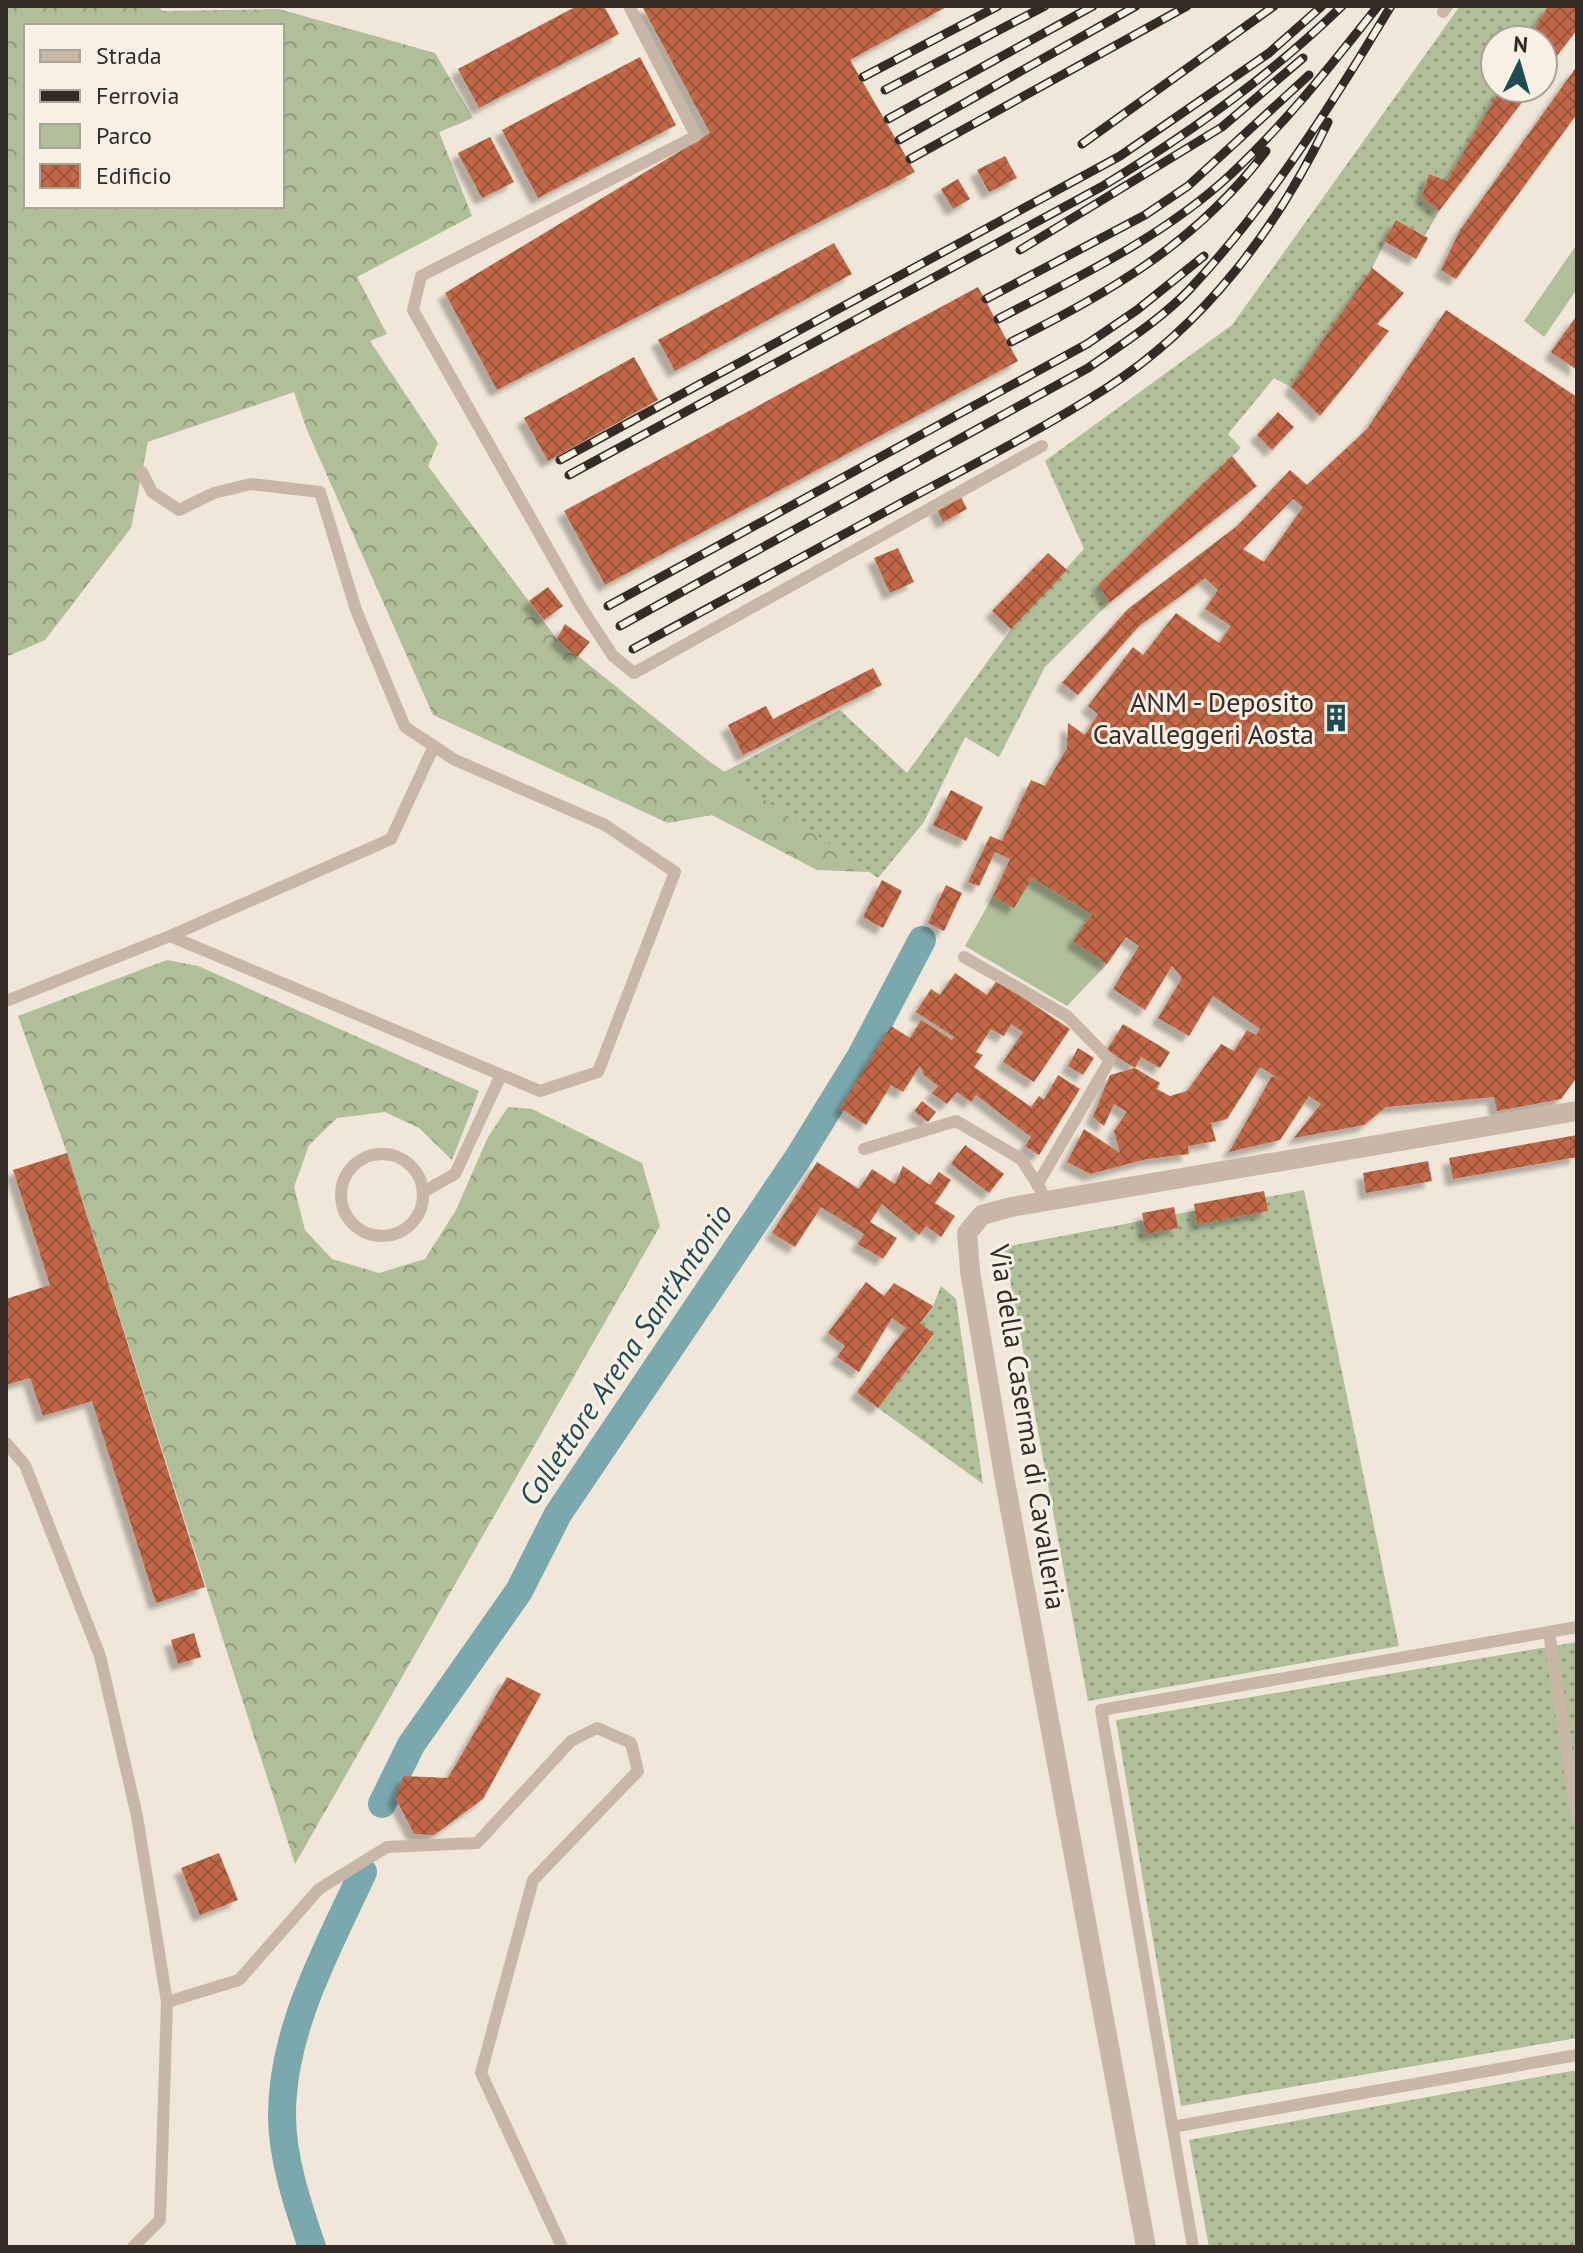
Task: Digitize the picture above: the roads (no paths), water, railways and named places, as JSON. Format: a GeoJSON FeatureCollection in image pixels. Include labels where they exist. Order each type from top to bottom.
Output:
{"type":"FeatureCollection","features":[{"type":"Feature","properties":{"kind":"street","name":"Via della Caserma di Cavalleria"},"geometry":{"type":"LineString","coordinates":[[1146,2247],[970,1271],[967,1233],[982,1215],[1042,1192],[1577,1111]]}},
{"type":"Feature","properties":{"kind":"lane"},"geometry":{"type":"LineString","coordinates":[[629,6],[696,136],[421,276],[413,310],[581,607],[613,656],[634,673],[1042,446]]}},
{"type":"Feature","properties":{"kind":"lane"},"geometry":{"type":"LineString","coordinates":[[142,472],[152,492],[179,510],[214,493],[251,484],[320,492],[356,610],[405,727],[455,760],[605,825],[675,872],[598,1072],[540,1091],[170,936]]}},
{"type":"Feature","properties":{"kind":"lane"},"geometry":{"type":"LineString","coordinates":[[6,1001],[170,936],[391,839],[434,746]]}},
{"type":"Feature","properties":{"kind":"lane"},"geometry":{"type":"LineString","coordinates":[[964,957],[1067,1016],[1110,1060],[1042,1192]]}},
{"type":"Feature","properties":{"kind":"lane"},"geometry":{"type":"LineString","coordinates":[[423,1192],[413,1168],[402,1159],[376,1154],[362,1158],[347,1171],[341,1184],[341,1203],[356,1228],[378,1237],[393,1235],[416,1219],[423,1192],[455,1174],[501,1075]]}},
{"type":"Feature","properties":{"kind":"lane"},"geometry":{"type":"LineString","coordinates":[[864,1149],[956,1121],[1021,1159],[1042,1192]]}},
{"type":"Feature","properties":{"kind":"lane"},"geometry":{"type":"LineString","coordinates":[[6,1443],[25,1465],[100,1656],[137,1816],[167,2002],[160,2220],[133,2247]]}},
{"type":"Feature","properties":{"kind":"lane"},"geometry":{"type":"LineString","coordinates":[[1193,2247],[1101,1710],[1577,1627]]}},
{"type":"Feature","properties":{"kind":"lane"},"geometry":{"type":"LineString","coordinates":[[1549,1632],[1577,1819]]}},
{"type":"Feature","properties":{"kind":"lane"},"geometry":{"type":"LineString","coordinates":[[167,2002],[239,1980],[319,1889],[387,1847],[477,1843],[571,1741],[597,1728],[631,1743],[638,1771],[533,1880],[481,2073],[562,2247]]}},
{"type":"Feature","properties":{"kind":"lane"},"geometry":{"type":"LineString","coordinates":[[1172,2127],[1577,2055]]}},
{"type":"Feature","properties":{"kind":"waterway","name":"Collettore Arena Sant'Antonio"},"geometry":{"type":"LineString","coordinates":[[382,1804],[411,1745],[519,1591],[558,1514],[798,1158],[861,1056],[922,940]]}},
{"type":"Feature","properties":{"kind":"waterway","name":"Collettore Arena Sant'Antonio"},"geometry":{"type":"LineString","coordinates":[[312,2247],[296,2199],[285,2148],[282,2115],[284,2083],[298,2020],[309,1990],[363,1872]]}},
{"type":"Feature","properties":{"kind":"railway"},"geometry":{"type":"LineString","coordinates":[[863,77],[998,6]]}},
{"type":"Feature","properties":{"kind":"railway"},"geometry":{"type":"LineString","coordinates":[[885,90],[1045,6]]}},
{"type":"Feature","properties":{"kind":"railway"},"geometry":{"type":"LineString","coordinates":[[888,119],[1093,6]]}},
{"type":"Feature","properties":{"kind":"railway"},"geometry":{"type":"LineString","coordinates":[[899,140],[1136,6]]}},
{"type":"Feature","properties":{"kind":"railway"},"geometry":{"type":"LineString","coordinates":[[910,159],[1187,6]]}},
{"type":"Feature","properties":{"kind":"railway"},"geometry":{"type":"LineString","coordinates":[[1082,144],[1274,6]]}},
{"type":"Feature","properties":{"kind":"railway"},"geometry":{"type":"LineString","coordinates":[[560,460],[1120,156],[1269,53],[1322,6]]}},
{"type":"Feature","properties":{"kind":"railway"},"geometry":{"type":"LineString","coordinates":[[569,475],[1101,187],[1227,103],[1286,57],[1342,6]]}},
{"type":"Feature","properties":{"kind":"railway"},"geometry":{"type":"LineString","coordinates":[[998,319],[1148,237],[1204,197],[1230,175],[1289,114],[1378,6]]}},
{"type":"Feature","properties":{"kind":"railway"},"geometry":{"type":"LineString","coordinates":[[620,626],[1088,368],[1153,322],[1189,290],[1246,224],[1322,117],[1391,6]]}},
{"type":"Feature","properties":{"kind":"railway"},"geometry":{"type":"LineString","coordinates":[[1020,250],[1222,127],[1303,58]]}},
{"type":"Feature","properties":{"kind":"railway"},"geometry":{"type":"LineString","coordinates":[[986,299],[1145,215],[1188,186],[1309,75]]}},
{"type":"Feature","properties":{"kind":"railway"},"geometry":{"type":"LineString","coordinates":[[633,649],[1031,433],[1105,389],[1141,363],[1175,335],[1235,271],[1286,199],[1328,122]]}},
{"type":"Feature","properties":{"kind":"railway"},"geometry":{"type":"LineString","coordinates":[[1011,342],[1118,283],[1181,239],[1211,213],[1266,151]]}},
{"type":"Feature","properties":{"kind":"railway"},"geometry":{"type":"LineString","coordinates":[[608,606],[1087,344],[1137,310],[1204,256]]}},
{"type":"Feature","properties":{"kind":"place","name":"ANM - Deposito Cavalleggeri Aosta"},"geometry":{"type":"Point","coordinates":[1336,718]}}]}
